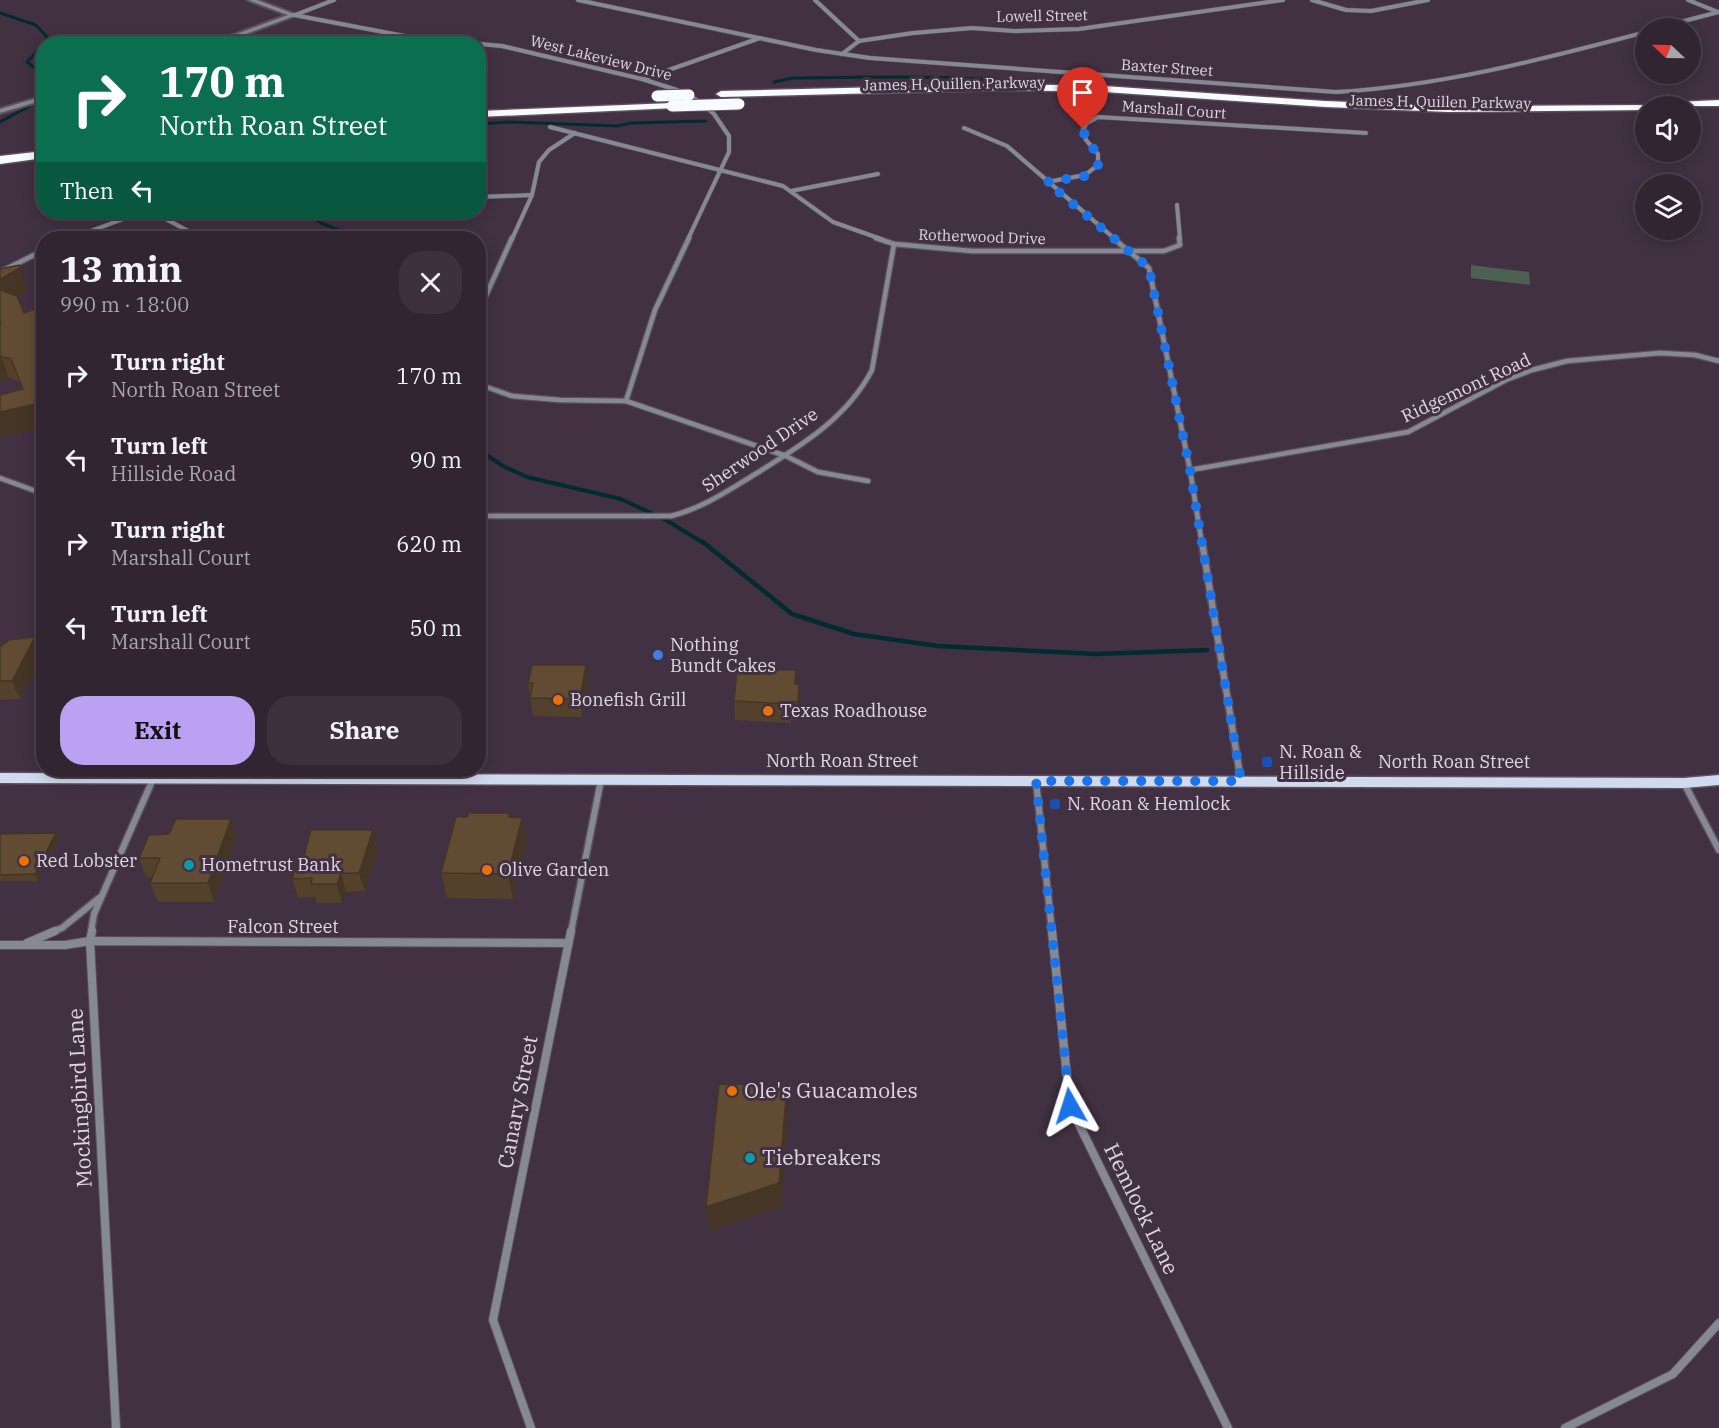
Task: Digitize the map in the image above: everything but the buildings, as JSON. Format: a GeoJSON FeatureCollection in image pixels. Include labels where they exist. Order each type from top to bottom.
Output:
{"type":"FeatureCollection","features":[{"type":"Feature","properties":{"kind":"highway","name":"James H. Quillen Parkway"},"geometry":{"type":"LineString","coordinates":[[486,104],[657,96],[1005,87],[1104,89],[1418,108],[1512,110],[1635,107]]}},
{"type":"Feature","properties":{"kind":"highway","name":"James H. Quillen Parkway"},"geometry":{"type":"LineString","coordinates":[[486,114],[910,99],[1041,98],[1159,102],[1399,118],[1517,120],[1635,118]]}},
{"type":"Feature","properties":{"kind":"highway"},"geometry":{"type":"LineString","coordinates":[[1701,104],[1719,103]]}},
{"type":"Feature","properties":{"kind":"highway"},"geometry":{"type":"LineString","coordinates":[[1701,115],[1719,114]]}},
{"type":"Feature","properties":{"kind":"highway"},"geometry":{"type":"LineString","coordinates":[[0,149],[36,144]]}},
{"type":"Feature","properties":{"kind":"highway"},"geometry":{"type":"LineString","coordinates":[[0,160],[36,155]]}},
{"type":"Feature","properties":{"kind":"main road","name":"North Roan Street"},"geometry":{"type":"LineString","coordinates":[[0,778],[1684,783],[1719,786]]}},
{"type":"Feature","properties":{"kind":"main road","name":"North Roan Street"},"geometry":{"type":"LineString","coordinates":[[1684,783],[1719,780]]}},
{"type":"Feature","properties":{"kind":"street"},"geometry":{"type":"LineString","coordinates":[[251,0],[294,15]]}},
{"type":"Feature","properties":{"kind":"street"},"geometry":{"type":"LineString","coordinates":[[235,36],[334,0]]}},
{"type":"Feature","properties":{"kind":"street","name":"Baxter Street"},"geometry":{"type":"LineString","coordinates":[[578,0],[842,54],[896,61],[1245,86],[1357,91],[1394,89],[1442,81],[1635,35]]}},
{"type":"Feature","properties":{"kind":"street"},"geometry":{"type":"LineString","coordinates":[[815,0],[859,41]]}},
{"type":"Feature","properties":{"kind":"street","name":"Lowell Street"},"geometry":{"type":"LineString","coordinates":[[842,54],[859,41],[913,33],[972,28],[1014,31],[1079,29],[1283,0]]}},
{"type":"Feature","properties":{"kind":"street"},"geometry":{"type":"LineString","coordinates":[[1312,0],[1346,10],[1371,11],[1428,0]]}},
{"type":"Feature","properties":{"kind":"street"},"geometry":{"type":"LineString","coordinates":[[1688,0],[1719,12]]}},
{"type":"Feature","properties":{"kind":"street"},"geometry":{"type":"LineString","coordinates":[[1696,18],[1719,12]]}},
{"type":"Feature","properties":{"kind":"street","name":"West Lakeview Drive"},"geometry":{"type":"LineString","coordinates":[[294,15],[404,36]]}},
{"type":"Feature","properties":{"kind":"street"},"geometry":{"type":"LineString","coordinates":[[642,79],[760,38]]}},
{"type":"Feature","properties":{"kind":"street","name":"West Lakeview Drive"},"geometry":{"type":"LineString","coordinates":[[486,45],[502,46],[642,79],[677,90],[697,100],[723,125],[730,144],[722,171],[655,310],[626,401]]}},
{"type":"Feature","properties":{"kind":"street"},"geometry":{"type":"LineString","coordinates":[[0,111],[36,100]]}},
{"type":"Feature","properties":{"kind":"street","name":"Marshall Court"},"geometry":{"type":"LineString","coordinates":[[1047,182],[1085,176],[1098,165],[1098,154],[1083,135],[1083,129],[1087,123],[1098,117],[1366,133]]}},
{"type":"Feature","properties":{"kind":"street","name":"Rotherwood Drive"},"geometry":{"type":"LineString","coordinates":[[550,127],[783,186],[833,222],[894,244],[938,250],[1164,251],[1180,245],[1177,206]]}},
{"type":"Feature","properties":{"kind":"street"},"geometry":{"type":"LineString","coordinates":[[964,128],[1007,146],[1149,268],[1190,470],[1241,781]]}},
{"type":"Feature","properties":{"kind":"street"},"geometry":{"type":"LineString","coordinates":[[486,296],[532,195],[542,156],[575,133]]}},
{"type":"Feature","properties":{"kind":"street"},"geometry":{"type":"LineString","coordinates":[[791,192],[879,174]]}},
{"type":"Feature","properties":{"kind":"street"},"geometry":{"type":"LineString","coordinates":[[486,197],[532,195]]}},
{"type":"Feature","properties":{"kind":"street"},"geometry":{"type":"LineString","coordinates":[[91,231],[123,219]]}},
{"type":"Feature","properties":{"kind":"street"},"geometry":{"type":"LineString","coordinates":[[166,219],[188,231]]}},
{"type":"Feature","properties":{"kind":"street","name":"Sherwood Drive"},"geometry":{"type":"LineString","coordinates":[[486,516],[642,517],[681,514],[710,504],[786,456],[834,418],[866,385],[872,370],[894,244]]}},
{"type":"Feature","properties":{"kind":"street"},"geometry":{"type":"LineString","coordinates":[[0,272],[36,254]]}},
{"type":"Feature","properties":{"kind":"street","name":"Ridgemont Road"},"geometry":{"type":"LineString","coordinates":[[1190,470],[1408,432],[1506,380],[1532,370],[1567,361],[1641,353],[1695,355],[1719,361]]}},
{"type":"Feature","properties":{"kind":"street"},"geometry":{"type":"LineString","coordinates":[[486,387],[512,396],[560,400],[626,401],[786,456],[818,472],[868,481]]}},
{"type":"Feature","properties":{"kind":"street"},"geometry":{"type":"LineString","coordinates":[[0,478],[36,491]]}},
{"type":"Feature","properties":{"kind":"street","name":"Mockingbird Lane"},"geometry":{"type":"LineString","coordinates":[[116,1428],[90,941],[94,914],[101,896],[154,778]]}},
{"type":"Feature","properties":{"kind":"street","name":"Canary Street"},"geometry":{"type":"LineString","coordinates":[[531,1428],[493,1320],[601,780]]}},
{"type":"Feature","properties":{"kind":"street","name":"Hemlock Lane"},"geometry":{"type":"LineString","coordinates":[[1036,781],[1070,1106],[1228,1428]]}},
{"type":"Feature","properties":{"kind":"street"},"geometry":{"type":"LineString","coordinates":[[1684,783],[1719,850]]}},
{"type":"Feature","properties":{"kind":"street"},"geometry":{"type":"LineString","coordinates":[[21,945],[62,928],[101,896]]}},
{"type":"Feature","properties":{"kind":"street","name":"Falcon Street"},"geometry":{"type":"LineString","coordinates":[[0,945],[66,945],[90,941],[567,943]]}},
{"type":"Feature","properties":{"kind":"street"},"geometry":{"type":"LineString","coordinates":[[1565,1428],[1673,1374],[1719,1323]]}},
{"type":"Feature","properties":{"kind":"green space"},"geometry":{"type":"Polygon","coordinates":[[[1471,265],[1529,272],[1530,285],[1471,278],[1471,265]]]}},
{"type":"Feature","properties":{"kind":"waterway"},"geometry":{"type":"LineString","coordinates":[[0,13],[36,25],[46,36]]}},
{"type":"Feature","properties":{"kind":"waterway"},"geometry":{"type":"LineString","coordinates":[[36,52],[27,62],[36,69]]}},
{"type":"Feature","properties":{"kind":"waterway"},"geometry":{"type":"LineString","coordinates":[[774,82],[793,78],[913,77],[1033,83]]}},
{"type":"Feature","properties":{"kind":"waterway"},"geometry":{"type":"LineString","coordinates":[[0,122],[36,100]]}},
{"type":"Feature","properties":{"kind":"waterway"},"geometry":{"type":"LineString","coordinates":[[486,124],[510,122],[618,126],[631,123],[706,121]]}},
{"type":"Feature","properties":{"kind":"waterway"},"geometry":{"type":"LineString","coordinates":[[314,219],[341,231]]}},
{"type":"Feature","properties":{"kind":"waterway"},"geometry":{"type":"LineString","coordinates":[[486,454],[503,466],[527,477],[621,499],[666,520],[705,544]]}},
{"type":"Feature","properties":{"kind":"waterway"},"geometry":{"type":"LineString","coordinates":[[703,542],[792,614],[854,634],[938,646],[1096,654],[1207,650]]}},
{"type":"Feature","properties":{"kind":"place","name":"Nothing Bundt Cakes"},"geometry":{"type":"Point","coordinates":[658,655]}},
{"type":"Feature","properties":{"kind":"place","name":"Bonefish Grill"},"geometry":{"type":"Point","coordinates":[558,700]}},
{"type":"Feature","properties":{"kind":"place","name":"Texas Roadhouse"},"geometry":{"type":"Point","coordinates":[768,711]}},
{"type":"Feature","properties":{"kind":"place","name":"N. Roan & Hillside"},"geometry":{"type":"Point","coordinates":[1267,762]}},
{"type":"Feature","properties":{"kind":"place","name":"N. Roan & Hemlock"},"geometry":{"type":"Point","coordinates":[1055,804]}},
{"type":"Feature","properties":{"kind":"place","name":"Red Lobster"},"geometry":{"type":"Point","coordinates":[24,861]}},
{"type":"Feature","properties":{"kind":"place","name":"Hometrust Bank"},"geometry":{"type":"Point","coordinates":[189,865]}},
{"type":"Feature","properties":{"kind":"place","name":"Olive Garden"},"geometry":{"type":"Point","coordinates":[487,870]}},
{"type":"Feature","properties":{"kind":"place","name":"Ole's Guacamoles"},"geometry":{"type":"Point","coordinates":[732,1091]}},
{"type":"Feature","properties":{"kind":"place","name":"Tiebreakers"},"geometry":{"type":"Point","coordinates":[750,1158]}},
{"type":"Feature","properties":{"kind":"route"},"geometry":{"type":"LineString","coordinates":[[1070,1106],[1036,781],[1241,781],[1190,470],[1149,268],[1047,182],[1085,176],[1098,165],[1100,159],[1098,154],[1086,140],[1083,129]]}}]}
